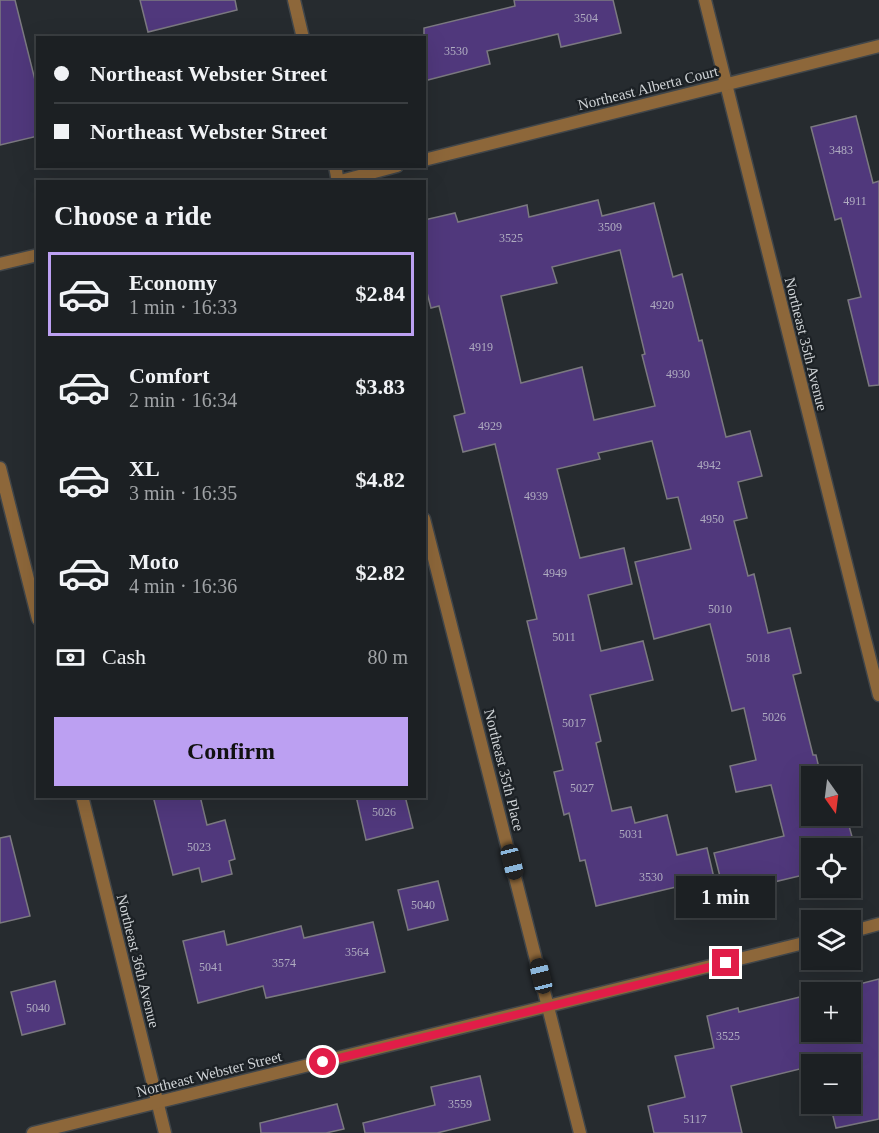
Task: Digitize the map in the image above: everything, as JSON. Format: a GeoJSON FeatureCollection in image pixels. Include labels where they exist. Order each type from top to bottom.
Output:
{"type":"FeatureCollection","features":[{"type":"Feature","properties":{"kind":"street"},"geometry":{"type":"LineString","coordinates":[[294,0],[303,36]]}},
{"type":"Feature","properties":{"kind":"street","name":"Northeast 35th Avenue"},"geometry":{"type":"LineString","coordinates":[[705,0],[879,695]]}},
{"type":"Feature","properties":{"kind":"street","name":"Northeast Alberta Court"},"geometry":{"type":"LineString","coordinates":[[426,159],[879,46]]}},
{"type":"Feature","properties":{"kind":"street"},"geometry":{"type":"LineString","coordinates":[[342,180],[389,168]]}},
{"type":"Feature","properties":{"kind":"street"},"geometry":{"type":"LineString","coordinates":[[0,264],[36,255]]}},
{"type":"Feature","properties":{"kind":"street"},"geometry":{"type":"LineString","coordinates":[[0,468],[36,611]]}},
{"type":"Feature","properties":{"kind":"street","name":"Northeast 35th Place"},"geometry":{"type":"LineString","coordinates":[[426,527],[580,1133]]}},
{"type":"Feature","properties":{"kind":"street","name":"Northeast 36th Avenue"},"geometry":{"type":"LineString","coordinates":[[82,798],[165,1133]]}},
{"type":"Feature","properties":{"kind":"street"},"geometry":{"type":"LineString","coordinates":[[861,929],[879,924]]}},
{"type":"Feature","properties":{"kind":"street","name":"Northeast Webster Street"},"geometry":{"type":"LineString","coordinates":[[33,1133],[801,944]]}},
{"type":"Feature","properties":{"kind":"building"},"geometry":{"type":"Polygon","coordinates":[[[0,0],[15,0],[36,84],[36,136],[0,145],[0,0]]]}},
{"type":"Feature","properties":{"kind":"building"},"geometry":{"type":"Polygon","coordinates":[[[140,0],[235,0],[237,10],[148,32],[140,0]]]}},
{"type":"Feature","properties":{"kind":"building"},"geometry":{"type":"Polygon","coordinates":[[[514,0],[613,0],[621,33],[561,47],[558,34],[487,51],[490,64],[426,80],[424,28],[515,6],[514,0]]]}},
{"type":"Feature","properties":{"kind":"building"},"geometry":{"type":"Polygon","coordinates":[[[856,116],[873,183],[879,181],[879,385],[869,386],[848,300],[861,297],[841,218],[835,220],[811,127],[856,116]]]}},
{"type":"Feature","properties":{"kind":"building"},"geometry":{"type":"Polygon","coordinates":[[[598,200],[602,216],[654,203],[673,277],[682,274],[699,341],[702,340],[726,437],[750,431],[762,476],[738,482],[747,518],[734,521],[748,576],[754,574],[768,633],[790,628],[801,673],[793,675],[813,755],[816,755],[818,766],[801,766],[801,826],[849,826],[852,838],[801,838],[801,876],[753,887],[755,897],[727,904],[714,853],[784,836],[771,785],[736,792],[730,766],[756,760],[744,708],[732,711],[710,624],[654,639],[635,562],[691,549],[678,497],[667,499],[652,441],[598,453],[600,459],[557,469],[580,558],[624,548],[632,584],[588,595],[601,651],[643,641],[653,680],[590,695],[601,741],[596,743],[612,811],[631,807],[635,823],[667,815],[677,855],[707,848],[714,878],[596,906],[585,860],[580,861],[569,813],[564,815],[554,772],[563,770],[527,621],[537,619],[495,444],[463,452],[454,416],[465,413],[439,306],[431,308],[426,289],[426,220],[455,213],[458,222],[527,205],[529,217],[598,200]],[[620,250],[552,267],[557,283],[501,296],[521,383],[582,367],[594,420],[655,406],[620,250]]]}},
{"type":"Feature","properties":{"kind":"building"},"geometry":{"type":"Polygon","coordinates":[[[154,798],[200,798],[207,825],[225,820],[235,859],[229,861],[232,874],[202,882],[199,868],[173,875],[154,798]]]}},
{"type":"Feature","properties":{"kind":"building"},"geometry":{"type":"Polygon","coordinates":[[[356,798],[406,798],[413,828],[366,840],[356,798]]]}},
{"type":"Feature","properties":{"kind":"building"},"geometry":{"type":"Polygon","coordinates":[[[10,836],[30,916],[0,923],[0,838],[10,836]]]}},
{"type":"Feature","properties":{"kind":"building"},"geometry":{"type":"Polygon","coordinates":[[[438,881],[448,920],[408,930],[398,890],[438,881]]]}},
{"type":"Feature","properties":{"kind":"building"},"geometry":{"type":"Polygon","coordinates":[[[373,922],[385,972],[266,998],[263,986],[198,1003],[183,941],[224,931],[227,945],[301,926],[304,938],[373,922]]]}},
{"type":"Feature","properties":{"kind":"building"},"geometry":{"type":"Polygon","coordinates":[[[879,979],[879,1119],[836,1128],[832,1114],[861,1114],[861,1054],[801,1054],[801,1069],[731,1086],[742,1133],[654,1133],[648,1106],[685,1097],[675,1056],[714,1048],[707,1016],[738,1008],[739,1012],[801,997],[801,1042],[861,1042],[861,984],[879,979]]]}},
{"type":"Feature","properties":{"kind":"building"},"geometry":{"type":"Polygon","coordinates":[[[55,981],[65,1024],[22,1035],[11,992],[55,981]]]}},
{"type":"Feature","properties":{"kind":"building"},"geometry":{"type":"Polygon","coordinates":[[[480,1076],[490,1120],[437,1133],[365,1133],[363,1123],[435,1105],[431,1087],[480,1076]]]}},
{"type":"Feature","properties":{"kind":"building"},"geometry":{"type":"Polygon","coordinates":[[[337,1104],[344,1129],[326,1133],[261,1133],[260,1123],[337,1104]]]}},
{"type":"Feature","properties":{"kind":"route"},"geometry":{"type":"LineString","coordinates":[[323,1062],[726,963]]}}]}
